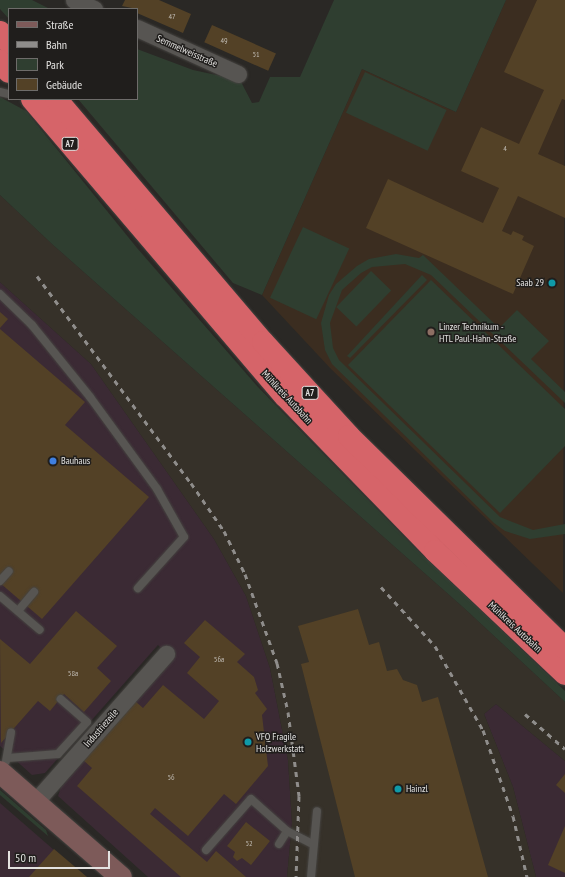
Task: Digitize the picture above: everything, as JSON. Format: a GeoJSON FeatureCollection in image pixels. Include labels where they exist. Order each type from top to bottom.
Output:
{"type":"FeatureCollection","features":[{"type":"Feature","properties":{"kind":"highway"},"geometry":{"type":"LineString","coordinates":[[0,32],[8,42]]}},
{"type":"Feature","properties":{"kind":"highway"},"geometry":{"type":"LineString","coordinates":[[0,61],[8,71]]}},
{"type":"Feature","properties":{"kind":"highway","name":"Mühlkreis Autobahn"},"geometry":{"type":"LineString","coordinates":[[37,100],[344,430],[565,648]]}},
{"type":"Feature","properties":{"kind":"highway","name":"Mühlkreis Autobahn"},"geometry":{"type":"LineString","coordinates":[[37,100],[285,396],[435,551],[565,674]]}},
{"type":"Feature","properties":{"kind":"main road"},"geometry":{"type":"LineString","coordinates":[[4,765],[35,802],[112,874]]}},
{"type":"Feature","properties":{"kind":"street"},"geometry":{"type":"LineString","coordinates":[[74,0],[92,8]]}},
{"type":"Feature","properties":{"kind":"street","name":"Semmelweisstraße"},"geometry":{"type":"LineString","coordinates":[[138,28],[238,74]]}},
{"type":"Feature","properties":{"kind":"street","name":"Industriezeile"},"geometry":{"type":"LineString","coordinates":[[35,802],[166,654]]}},
{"type":"Feature","properties":{"kind":"lane"},"geometry":{"type":"LineString","coordinates":[[0,294],[32,325],[90,397],[157,489],[184,537],[138,588]]}},
{"type":"Feature","properties":{"kind":"lane"},"geometry":{"type":"LineString","coordinates":[[0,581],[9,571]]}},
{"type":"Feature","properties":{"kind":"lane"},"geometry":{"type":"LineString","coordinates":[[18,611],[34,592]]}},
{"type":"Feature","properties":{"kind":"lane"},"geometry":{"type":"LineString","coordinates":[[0,596],[40,630]]}},
{"type":"Feature","properties":{"kind":"lane"},"geometry":{"type":"LineString","coordinates":[[0,767],[58,754],[87,722],[61,699]]}},
{"type":"Feature","properties":{"kind":"lane"},"geometry":{"type":"LineString","coordinates":[[4,765],[11,732]]}},
{"type":"Feature","properties":{"kind":"lane"},"geometry":{"type":"LineString","coordinates":[[206,850],[251,799],[287,831],[314,845]]}},
{"type":"Feature","properties":{"kind":"lane"},"geometry":{"type":"LineString","coordinates":[[312,877],[317,811]]}},
{"type":"Feature","properties":{"kind":"lane"},"geometry":{"type":"LineString","coordinates":[[279,844],[287,831]]}},
{"type":"Feature","properties":{"kind":"shaded area","name":"Linzer Technikum - HTL Paul-Hahn-Straße"},"geometry":{"type":"Polygon","coordinates":[[[506,0],[565,0],[563,593],[331,369],[262,295],[362,69],[456,112],[506,0]]]}},
{"type":"Feature","properties":{"kind":"shaded area"},"geometry":{"type":"Polygon","coordinates":[[[0,195],[52,244],[464,608],[565,702],[565,761],[496,704],[484,714],[513,787],[536,877],[287,877],[292,823],[288,760],[270,668],[246,596],[214,539],[91,364],[0,282],[0,195]]]}},
{"type":"Feature","properties":{"kind":"shaded area"},"geometry":{"type":"Polygon","coordinates":[[[0,282],[91,364],[214,539],[246,596],[270,668],[288,760],[292,823],[287,877],[148,877],[58,796],[61,787],[173,660],[158,645],[45,773],[32,775],[0,746],[0,282]]]}},
{"type":"Feature","properties":{"kind":"shaded area"},"geometry":{"type":"Polygon","coordinates":[[[496,704],[565,761],[565,877],[536,877],[513,787],[484,714],[496,704]]]}},
{"type":"Feature","properties":{"kind":"shaded area"},"geometry":{"type":"Polygon","coordinates":[[[0,803],[85,877],[0,877],[0,803]]]}},
{"type":"Feature","properties":{"kind":"green space"},"geometry":{"type":"Polygon","coordinates":[[[0,0],[32,0],[48,8],[8,8],[8,18],[0,9],[0,0]]]}},
{"type":"Feature","properties":{"kind":"green space"},"geometry":{"type":"Polygon","coordinates":[[[334,0],[506,0],[456,112],[362,69],[262,295],[233,283],[79,100],[138,100],[138,49],[193,70],[240,80],[252,103],[259,102],[270,77],[300,77],[334,0]]]}},
{"type":"Feature","properties":{"kind":"green space"},"geometry":{"type":"Polygon","coordinates":[[[365,72],[447,110],[428,151],[346,113],[365,72]]]}},
{"type":"Feature","properties":{"kind":"green space"},"geometry":{"type":"Polygon","coordinates":[[[0,97],[26,111],[137,248],[257,386],[416,549],[565,691],[565,702],[464,608],[52,244],[0,195],[0,97]]]}},
{"type":"Feature","properties":{"kind":"green space"},"geometry":{"type":"Polygon","coordinates":[[[303,227],[349,249],[316,319],[270,298],[303,227]]]}},
{"type":"Feature","properties":{"kind":"green space"},"geometry":{"type":"Polygon","coordinates":[[[396,254],[419,258],[423,255],[499,328],[517,310],[549,341],[531,359],[565,392],[565,403],[431,275],[405,264],[372,267],[361,273],[342,290],[330,323],[333,348],[339,360],[500,517],[533,530],[565,524],[565,534],[530,539],[505,531],[494,523],[332,364],[325,350],[321,323],[329,295],[336,284],[357,266],[369,259],[396,254]]]}},
{"type":"Feature","properties":{"kind":"green space"},"geometry":{"type":"Polygon","coordinates":[[[371,271],[391,290],[356,326],[336,307],[371,271]]]}},
{"type":"Feature","properties":{"kind":"green space"},"geometry":{"type":"Polygon","coordinates":[[[422,275],[427,280],[350,358],[347,356],[422,275]]]}},
{"type":"Feature","properties":{"kind":"green space"},"geometry":{"type":"Polygon","coordinates":[[[431,280],[565,409],[565,446],[500,513],[348,365],[431,280]]]}},
{"type":"Feature","properties":{"kind":"green space"},"geometry":{"type":"Polygon","coordinates":[[[0,790],[46,830],[48,836],[0,795],[0,790]]]}},
{"type":"Feature","properties":{"kind":"building"},"geometry":{"type":"Polygon","coordinates":[[[125,0],[159,0],[191,14],[183,33],[138,13],[138,8],[122,6],[125,0]]]}},
{"type":"Feature","properties":{"kind":"building"},"geometry":{"type":"Polygon","coordinates":[[[537,0],[565,0],[565,100],[562,99],[538,154],[565,166],[565,218],[518,196],[502,231],[511,235],[513,231],[524,236],[522,240],[534,246],[513,294],[366,228],[388,179],[483,223],[499,188],[461,171],[481,127],[519,144],[544,90],[504,72],[537,0]]]}},
{"type":"Feature","properties":{"kind":"building"},"geometry":{"type":"Polygon","coordinates":[[[212,25],[276,53],[268,71],[204,42],[212,25]]]}},
{"type":"Feature","properties":{"kind":"building"},"geometry":{"type":"Polygon","coordinates":[[[0,312],[8,319],[0,328],[0,312]]]}},
{"type":"Feature","properties":{"kind":"building","name":"Bauhaus"},"geometry":{"type":"Polygon","coordinates":[[[0,329],[85,402],[65,425],[149,497],[42,619],[0,583],[0,329]]]}},
{"type":"Feature","properties":{"kind":"building","name":"Hainzl"},"geometry":{"type":"Polygon","coordinates":[[[358,609],[369,645],[379,642],[387,671],[397,669],[403,680],[417,685],[422,702],[438,697],[488,877],[355,877],[301,664],[309,662],[298,626],[358,609]]]}},
{"type":"Feature","properties":{"kind":"building"},"geometry":{"type":"Polygon","coordinates":[[[76,611],[117,646],[97,668],[111,681],[84,712],[64,694],[50,711],[38,701],[1,743],[0,639],[30,664],[76,611]]]}},
{"type":"Feature","properties":{"kind":"building"},"geometry":{"type":"Polygon","coordinates":[[[205,620],[245,654],[237,662],[254,677],[258,690],[255,693],[267,709],[262,715],[268,766],[236,804],[224,794],[188,836],[155,808],[150,814],[207,862],[216,851],[246,877],[181,877],[77,786],[92,768],[83,760],[135,701],[143,708],[163,685],[204,719],[219,701],[187,673],[200,657],[184,643],[205,620]]]}},
{"type":"Feature","properties":{"kind":"building"},"geometry":{"type":"Polygon","coordinates":[[[565,774],[565,793],[556,785],[565,774]]]}},
{"type":"Feature","properties":{"kind":"building"},"geometry":{"type":"Polygon","coordinates":[[[246,822],[270,841],[251,865],[242,858],[237,861],[233,857],[235,852],[227,846],[246,822]]]}},
{"type":"Feature","properties":{"kind":"building"},"geometry":{"type":"Polygon","coordinates":[[[565,826],[565,873],[548,865],[565,826]]]}},
{"type":"Feature","properties":{"kind":"building"},"geometry":{"type":"Polygon","coordinates":[[[54,849],[87,877],[29,877],[54,849]]]}},
{"type":"Feature","properties":{"kind":"railway"},"geometry":{"type":"LineString","coordinates":[[37,276],[191,483],[224,531],[245,574],[277,663],[288,712],[299,796],[296,877]]}},
{"type":"Feature","properties":{"kind":"railway"},"geometry":{"type":"LineString","coordinates":[[381,587],[435,646],[483,730],[513,816],[527,877]]}},
{"type":"Feature","properties":{"kind":"railway"},"geometry":{"type":"LineString","coordinates":[[525,714],[565,749]]}},
{"type":"Feature","properties":{"kind":"place","name":"Saab 29"},"geometry":{"type":"Point","coordinates":[552,283]}},
{"type":"Feature","properties":{"kind":"place","name":"Linzer Technikum - HTL Paul-Hahn-Straße"},"geometry":{"type":"Point","coordinates":[431,332]}},
{"type":"Feature","properties":{"kind":"place","name":"Bauhaus"},"geometry":{"type":"Point","coordinates":[53,461]}},
{"type":"Feature","properties":{"kind":"place","name":"VFQ Fragile Holzwerkstatt"},"geometry":{"type":"Point","coordinates":[248,742]}},
{"type":"Feature","properties":{"kind":"place","name":"Hainzl"},"geometry":{"type":"Point","coordinates":[398,789]}}]}
